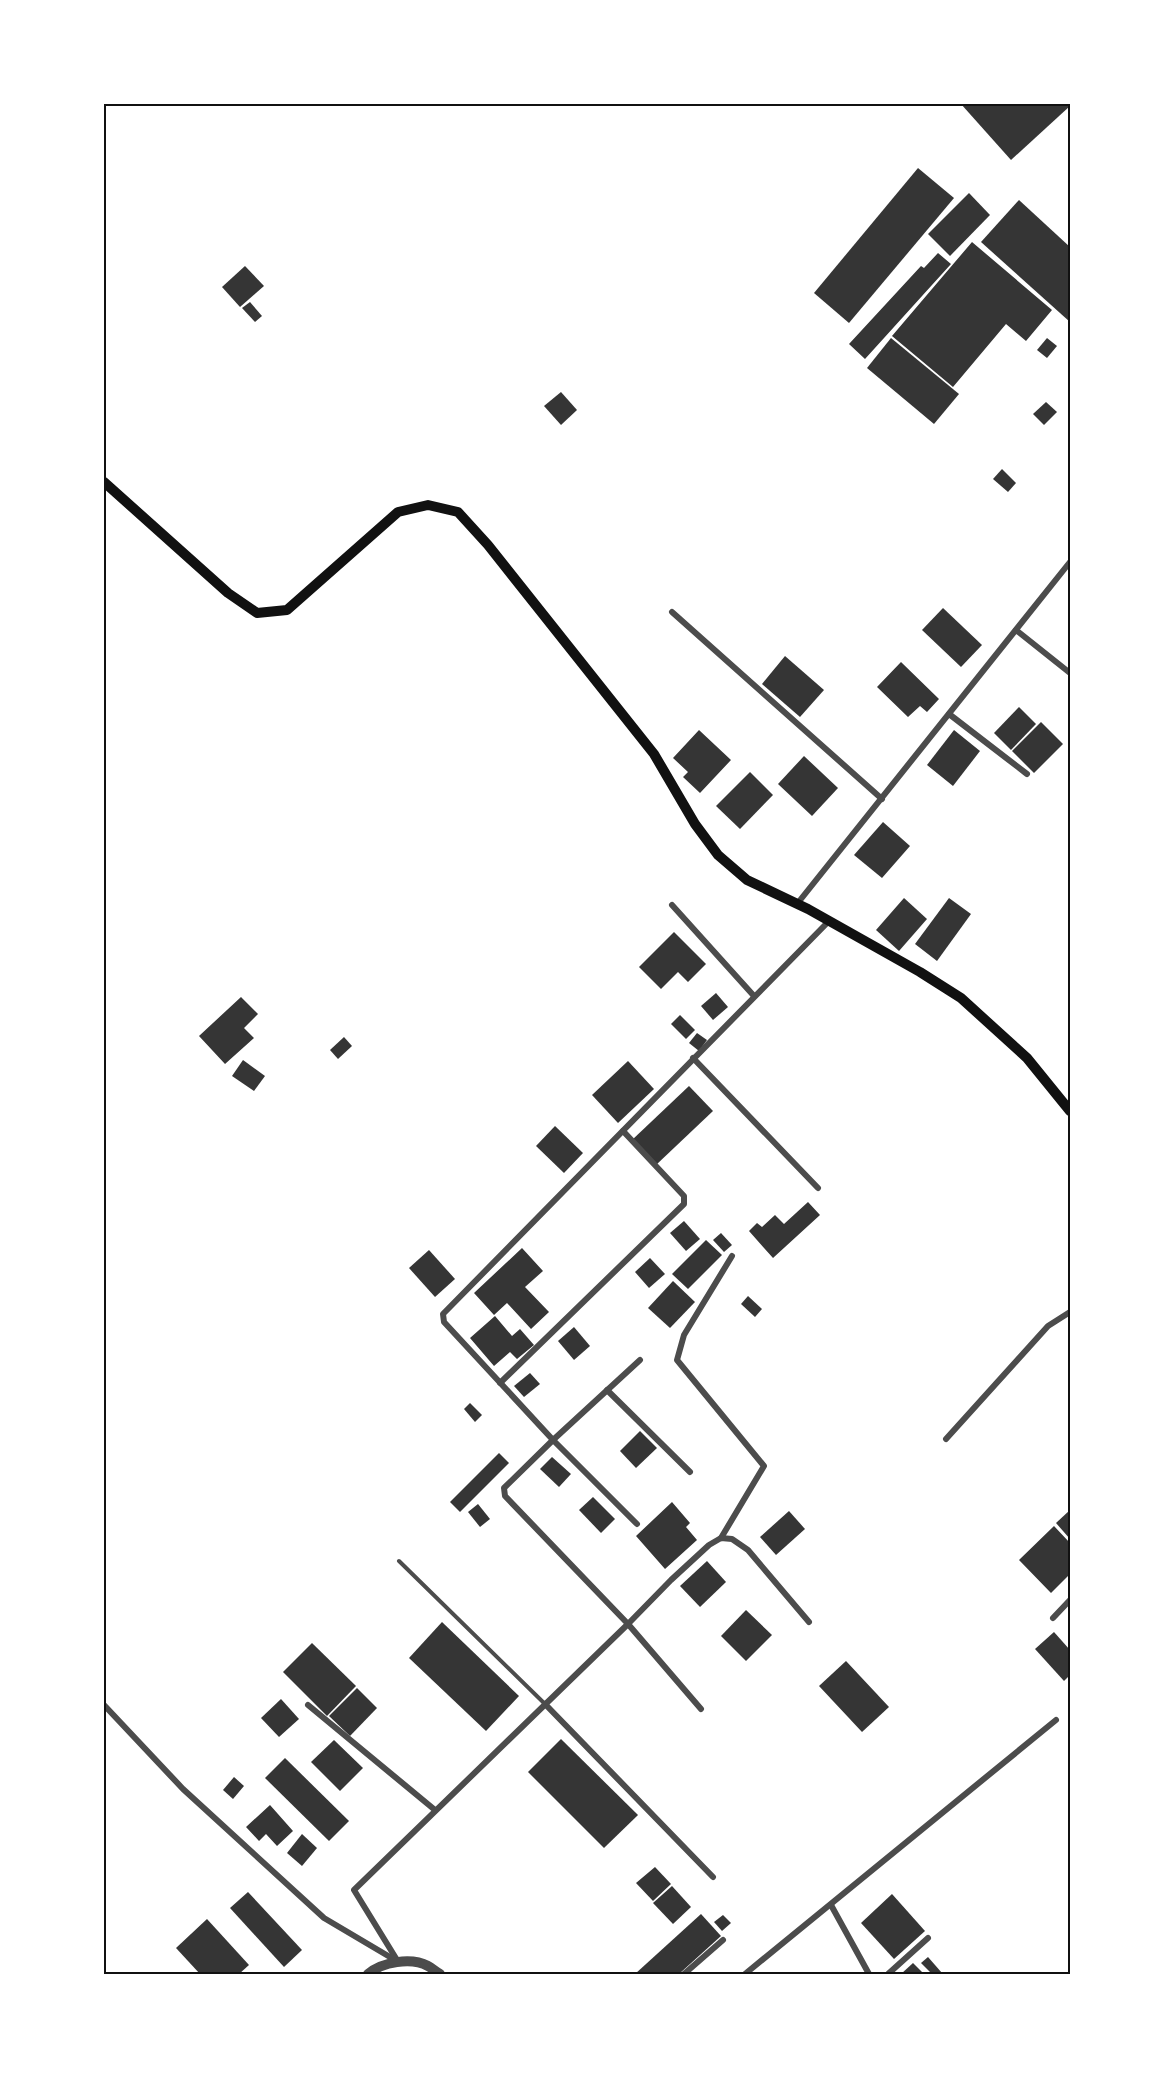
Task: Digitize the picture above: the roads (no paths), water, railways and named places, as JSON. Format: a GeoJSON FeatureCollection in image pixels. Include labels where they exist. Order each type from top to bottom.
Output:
{"type":"FeatureCollection","features":[{"type":"Feature","properties":{"kind":"main road"},"geometry":{"type":"LineString","coordinates":[[104,482],[228,593],[257,613],[287,610],[398,512],[428,505],[458,512],[488,545],[654,754],[695,824],[718,855],[747,880],[829,921],[962,998],[1027,1058],[1071,1111]]}},
{"type":"Feature","properties":{"kind":"street"},"geometry":{"type":"LineString","coordinates":[[797,904],[1071,562]]}},
{"type":"Feature","properties":{"kind":"street"},"geometry":{"type":"LineString","coordinates":[[672,612],[882,799]]}},
{"type":"Feature","properties":{"kind":"street"},"geometry":{"type":"LineString","coordinates":[[1016,630],[1071,673]]}},
{"type":"Feature","properties":{"kind":"street"},"geometry":{"type":"LineString","coordinates":[[949,714],[1027,774]]}},
{"type":"Feature","properties":{"kind":"street"},"geometry":{"type":"LineString","coordinates":[[672,905],[754,996]]}},
{"type":"Feature","properties":{"kind":"street"},"geometry":{"type":"LineString","coordinates":[[637,1524],[500,1383],[444,1322],[443,1314],[829,921]]}},
{"type":"Feature","properties":{"kind":"street"},"geometry":{"type":"LineString","coordinates":[[693,1058],[818,1188]]}},
{"type":"Feature","properties":{"kind":"street"},"geometry":{"type":"LineString","coordinates":[[500,1383],[684,1204],[684,1196],[623,1131]]}},
{"type":"Feature","properties":{"kind":"street"},"geometry":{"type":"LineString","coordinates":[[397,1960],[354,1890],[671,1580],[721,1538],[764,1466],[677,1360],[684,1335],[732,1256]]}},
{"type":"Feature","properties":{"kind":"street"},"geometry":{"type":"LineString","coordinates":[[946,1439],[1048,1326],[1071,1312]]}},
{"type":"Feature","properties":{"kind":"street"},"geometry":{"type":"LineString","coordinates":[[640,1360],[553,1440],[504,1488],[503,1492],[628,1624],[701,1709]]}},
{"type":"Feature","properties":{"kind":"street"},"geometry":{"type":"LineString","coordinates":[[607,1390],[690,1472]]}},
{"type":"Feature","properties":{"kind":"street"},"geometry":{"type":"LineString","coordinates":[[721,1538],[732,1539],[748,1550],[809,1622]]}},
{"type":"Feature","properties":{"kind":"street"},"geometry":{"type":"LineString","coordinates":[[1053,1618],[1071,1600]]}},
{"type":"Feature","properties":{"kind":"street"},"geometry":{"type":"LineString","coordinates":[[545,1704],[713,1877]]}},
{"type":"Feature","properties":{"kind":"street"},"geometry":{"type":"LineString","coordinates":[[104,1705],[183,1789],[324,1918],[397,1960],[426,1964],[440,1974]]}},
{"type":"Feature","properties":{"kind":"street"},"geometry":{"type":"LineString","coordinates":[[308,1705],[435,1810]]}},
{"type":"Feature","properties":{"kind":"street"},"geometry":{"type":"LineString","coordinates":[[746,1974],[1056,1720]]}},
{"type":"Feature","properties":{"kind":"street"},"geometry":{"type":"LineString","coordinates":[[831,1905],[869,1974]]}},
{"type":"Feature","properties":{"kind":"street"},"geometry":{"type":"LineString","coordinates":[[888,1974],[928,1938]]}},
{"type":"Feature","properties":{"kind":"street"},"geometry":{"type":"LineString","coordinates":[[684,1974],[723,1940]]}},
{"type":"Feature","properties":{"kind":"street"},"geometry":{"type":"LineString","coordinates":[[368,1974],[397,1960]]}},
{"type":"Feature","properties":{"kind":"lane"},"geometry":{"type":"LineString","coordinates":[[399,1561],[545,1704]]}}]}
